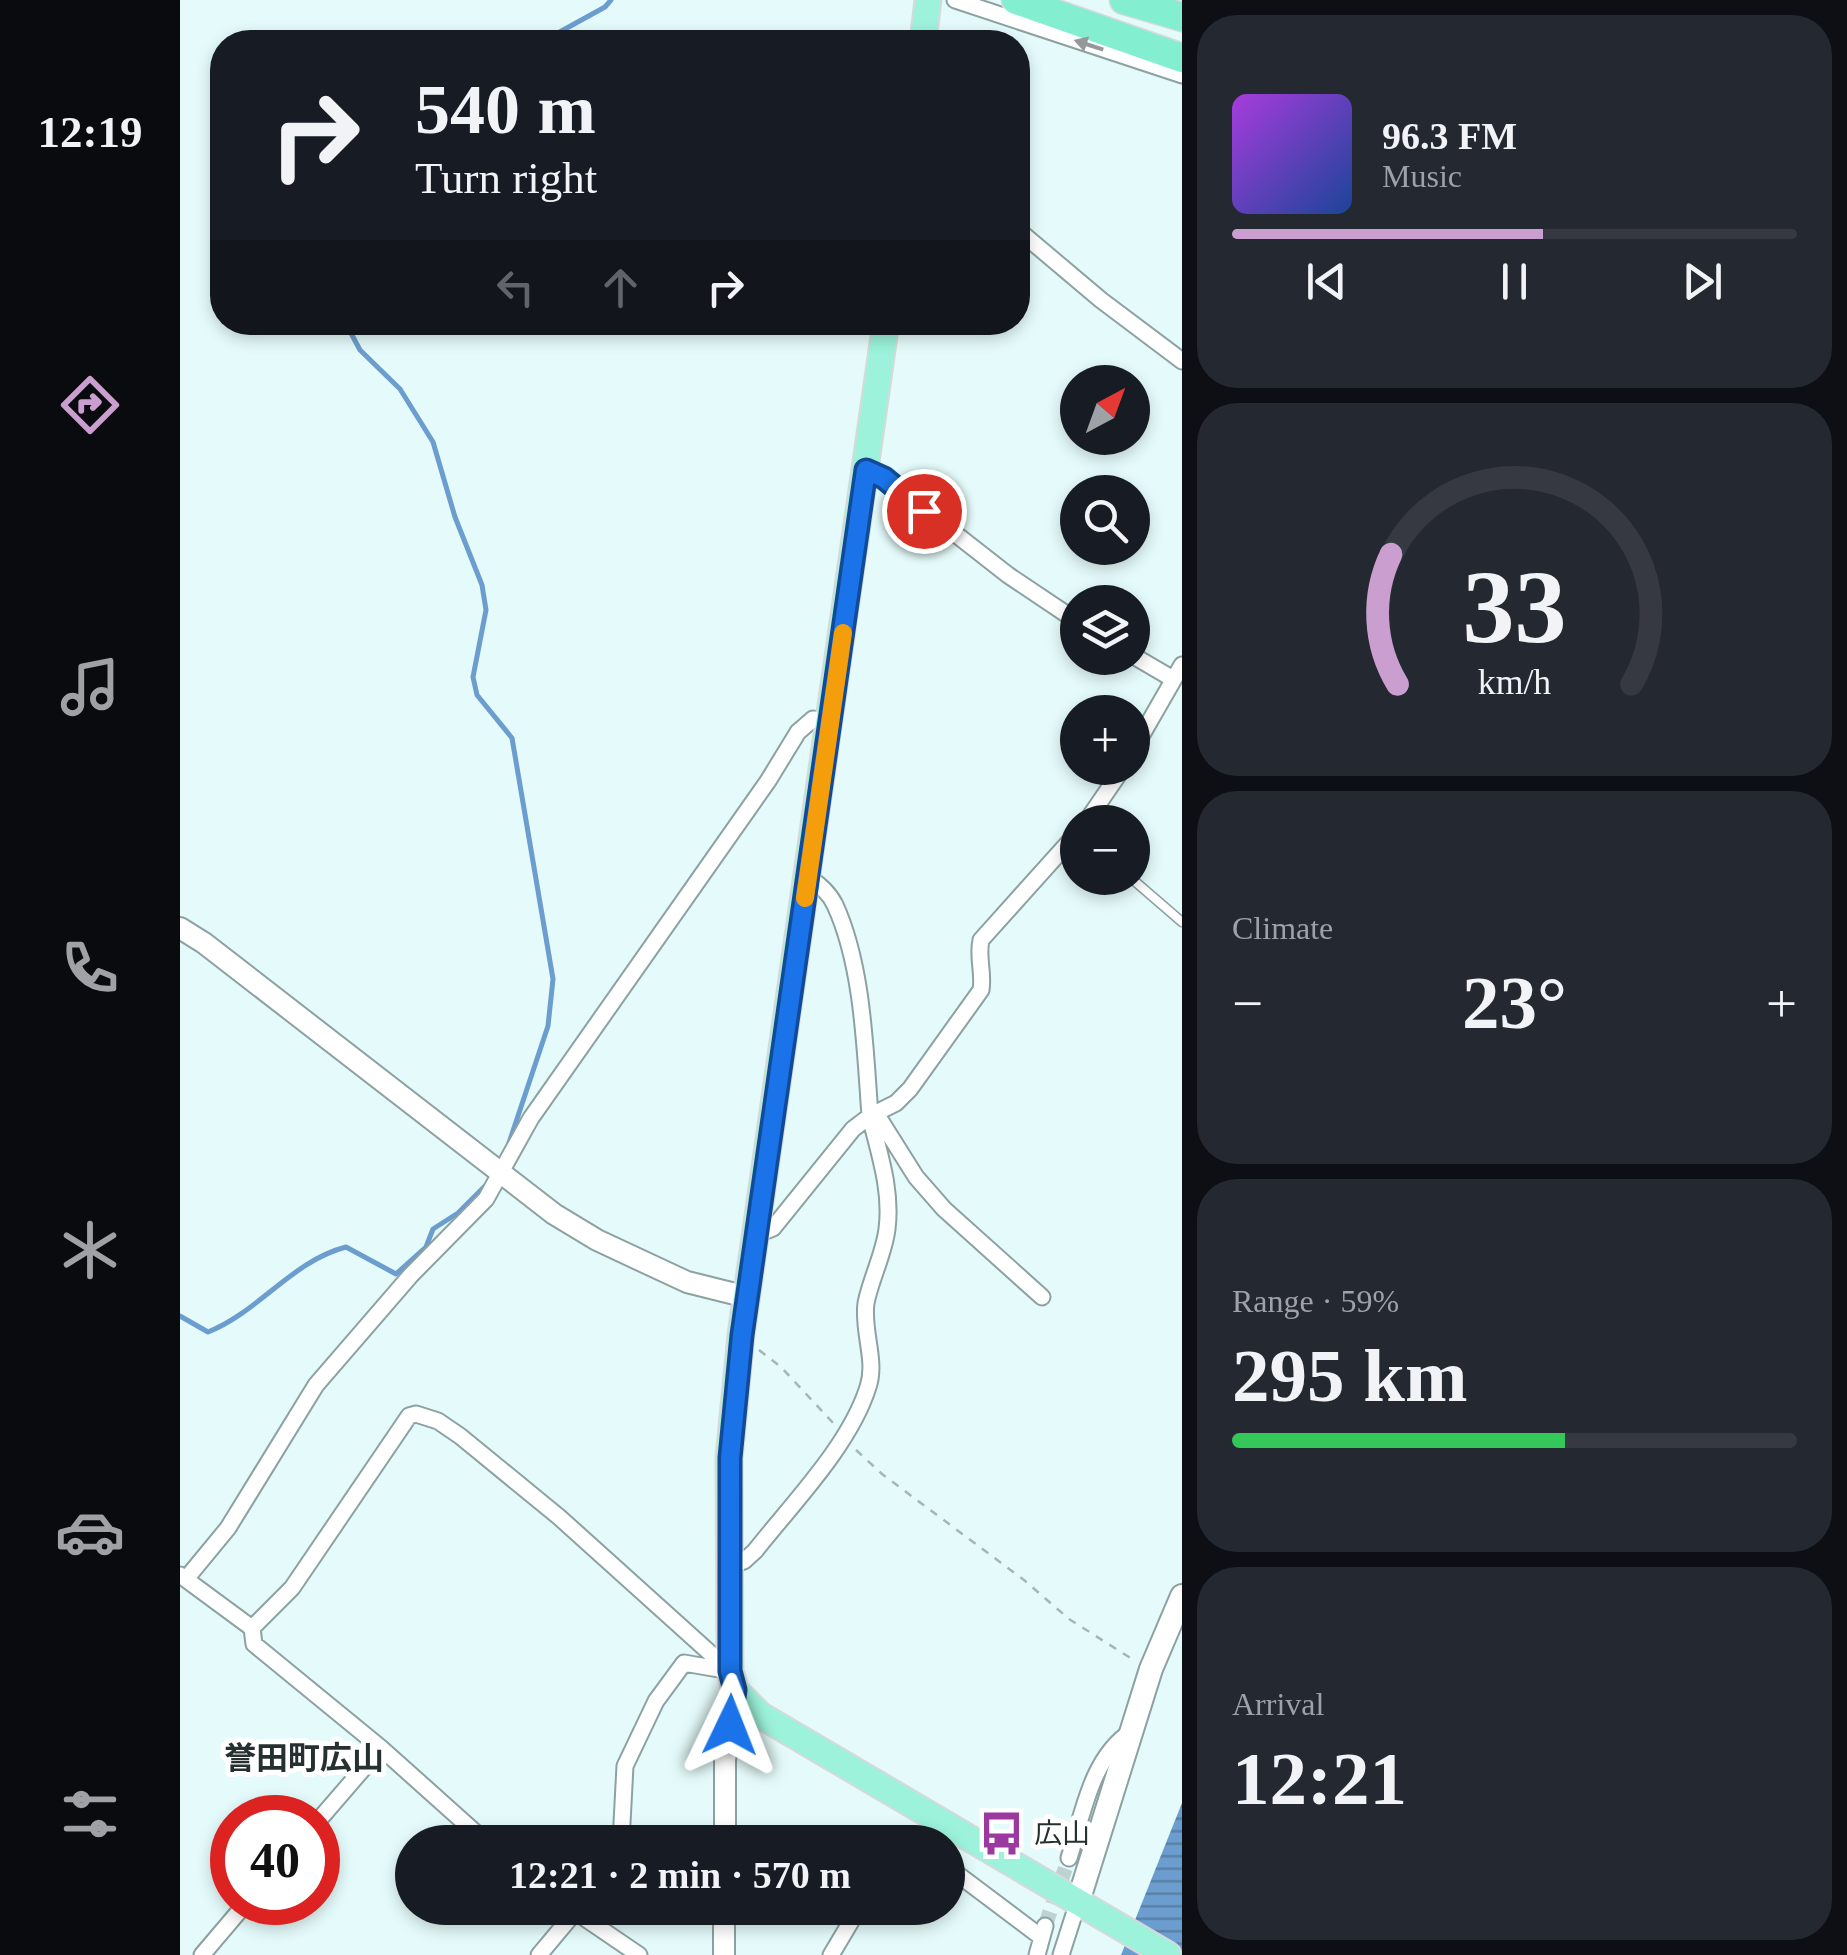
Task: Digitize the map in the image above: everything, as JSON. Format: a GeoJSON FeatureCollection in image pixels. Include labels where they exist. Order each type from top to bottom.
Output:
{"type":"FeatureCollection","features":[{"type":"Feature","properties":{"kind":"highway"},"geometry":{"type":"LineString","coordinates":[[924,30],[928,0]]}},
{"type":"Feature","properties":{"kind":"highway"},"geometry":{"type":"LineString","coordinates":[[1016,0],[1182,58]]}},
{"type":"Feature","properties":{"kind":"highway"},"geometry":{"type":"LineString","coordinates":[[1124,0],[1182,16]]}},
{"type":"Feature","properties":{"kind":"highway"},"geometry":{"type":"LineString","coordinates":[[884,335],[742,1335],[730,1458],[733,1681],[760,1715],[1168,1955]]}},
{"type":"Feature","properties":{"kind":"main road"},"geometry":{"type":"LineString","coordinates":[[1078,1902],[1151,1668],[1182,1596]]}},
{"type":"Feature","properties":{"kind":"street"},"geometry":{"type":"LineString","coordinates":[[955,0],[1182,74]]}},
{"type":"Feature","properties":{"kind":"street"},"geometry":{"type":"LineString","coordinates":[[1030,240],[1101,300],[1182,360]]}},
{"type":"Feature","properties":{"kind":"street"},"geometry":{"type":"LineString","coordinates":[[866,470],[884,478],[1008,575],[1060,610]]}},
{"type":"Feature","properties":{"kind":"street"},"geometry":{"type":"LineString","coordinates":[[1150,662],[1177,672],[1150,720]]}},
{"type":"Feature","properties":{"kind":"street"},"geometry":{"type":"LineString","coordinates":[[467,1825],[254,1644],[252,1628],[182,1577],[228,1528],[316,1385],[411,1274],[486,1199],[496,1172],[531,1118],[768,781],[798,732],[813,720],[830,722]]}},
{"type":"Feature","properties":{"kind":"street"},"geometry":{"type":"LineString","coordinates":[[756,1235],[774,1228],[853,1129],[910,1090],[981,990],[981,940],[1060,852]]}},
{"type":"Feature","properties":{"kind":"street"},"geometry":{"type":"LineString","coordinates":[[729,1566],[744,1561],[755,1551],[842,1438],[869,1386],[866,1303],[887,1231],[886,1178],[850,957],[834,904],[822,886],[808,877]]}},
{"type":"Feature","properties":{"kind":"street"},"geometry":{"type":"LineString","coordinates":[[180,917],[204,943]]}},
{"type":"Feature","properties":{"kind":"street"},"geometry":{"type":"LineString","coordinates":[[180,928],[554,1214],[638,1261],[686,1282],[747,1297]]}},
{"type":"Feature","properties":{"kind":"street"},"geometry":{"type":"LineString","coordinates":[[873,1115],[916,1177],[944,1209],[1042,1296]]}},
{"type":"Feature","properties":{"kind":"street"},"geometry":{"type":"LineString","coordinates":[[252,1628],[292,1588],[383,1450],[409,1416],[416,1414],[438,1421],[559,1517],[733,1681]]}},
{"type":"Feature","properties":{"kind":"street"},"geometry":{"type":"LineString","coordinates":[[622,1825],[625,1766],[656,1701],[684,1662],[733,1681]]}},
{"type":"Feature","properties":{"kind":"street"},"geometry":{"type":"LineString","coordinates":[[725,1825],[725,1760],[733,1681]]}},
{"type":"Feature","properties":{"kind":"street"},"geometry":{"type":"LineString","coordinates":[[1069,1858],[1101,1762],[1114,1742],[1132,1731]]}},
{"type":"Feature","properties":{"kind":"street"},"geometry":{"type":"LineString","coordinates":[[340,1796],[381,1748]]}},
{"type":"Feature","properties":{"kind":"street"},"geometry":{"type":"LineString","coordinates":[[965,1879],[1043,1932],[1038,1955]]}},
{"type":"Feature","properties":{"kind":"street"},"geometry":{"type":"LineString","coordinates":[[1062,1955],[1078,1902]]}},
{"type":"Feature","properties":{"kind":"street"},"geometry":{"type":"LineString","coordinates":[[202,1955],[227,1925]]}},
{"type":"Feature","properties":{"kind":"street"},"geometry":{"type":"LineString","coordinates":[[538,1955],[563,1925]]}},
{"type":"Feature","properties":{"kind":"street"},"geometry":{"type":"LineString","coordinates":[[597,1925],[639,1955]]}},
{"type":"Feature","properties":{"kind":"street"},"geometry":{"type":"LineString","coordinates":[[724,1925],[724,1955]]}},
{"type":"Feature","properties":{"kind":"street"},"geometry":{"type":"LineString","coordinates":[[831,1955],[849,1925]]}},
{"type":"Feature","properties":{"kind":"lane"},"geometry":{"type":"LineString","coordinates":[[1150,894],[1182,922]]}},
{"type":"Feature","properties":{"kind":"path"},"geometry":{"type":"LineString","coordinates":[[742,1335],[780,1367],[842,1438],[882,1474],[1024,1580],[1069,1619],[1151,1668]]}},
{"type":"Feature","properties":{"kind":"water"},"geometry":{"type":"Polygon","coordinates":[[[1182,1803],[1182,1955],[1121,1955],[1182,1803]]]}},
{"type":"Feature","properties":{"kind":"waterway"},"geometry":{"type":"LineString","coordinates":[[563,30],[611,0]]}},
{"type":"Feature","properties":{"kind":"waterway"},"geometry":{"type":"LineString","coordinates":[[352,335],[360,350],[400,389],[433,442],[455,517],[482,585],[486,610],[473,677],[477,695],[512,738],[553,979],[548,1026],[508,1146]]}},
{"type":"Feature","properties":{"kind":"waterway"},"geometry":{"type":"LineString","coordinates":[[180,1316],[208,1332],[244,1312],[309,1263],[346,1247],[396,1274],[426,1247],[433,1229],[458,1213],[485,1186]]}},
{"type":"Feature","properties":{"kind":"tunnel"},"geometry":{"type":"LineString","coordinates":[[1045,1926],[1069,1858]]}},
{"type":"Feature","properties":{"kind":"slow traffic"},"geometry":{"type":"LineString","coordinates":[[805,898],[843,633]]}},
{"type":"Feature","properties":{"kind":"place","name":"広山"},"geometry":{"type":"Point","coordinates":[1001,1833]}},
{"type":"Feature","properties":{"kind":"district","name":"誉田町広山"},"geometry":{"type":"Point","coordinates":[304,1758]}},
{"type":"Feature","properties":{"kind":"route"},"geometry":{"type":"LineString","coordinates":[[730,1725],[735,1690],[730,1671],[730,1458],[742,1335],[866,470],[884,478],[924,511]]}}]}
